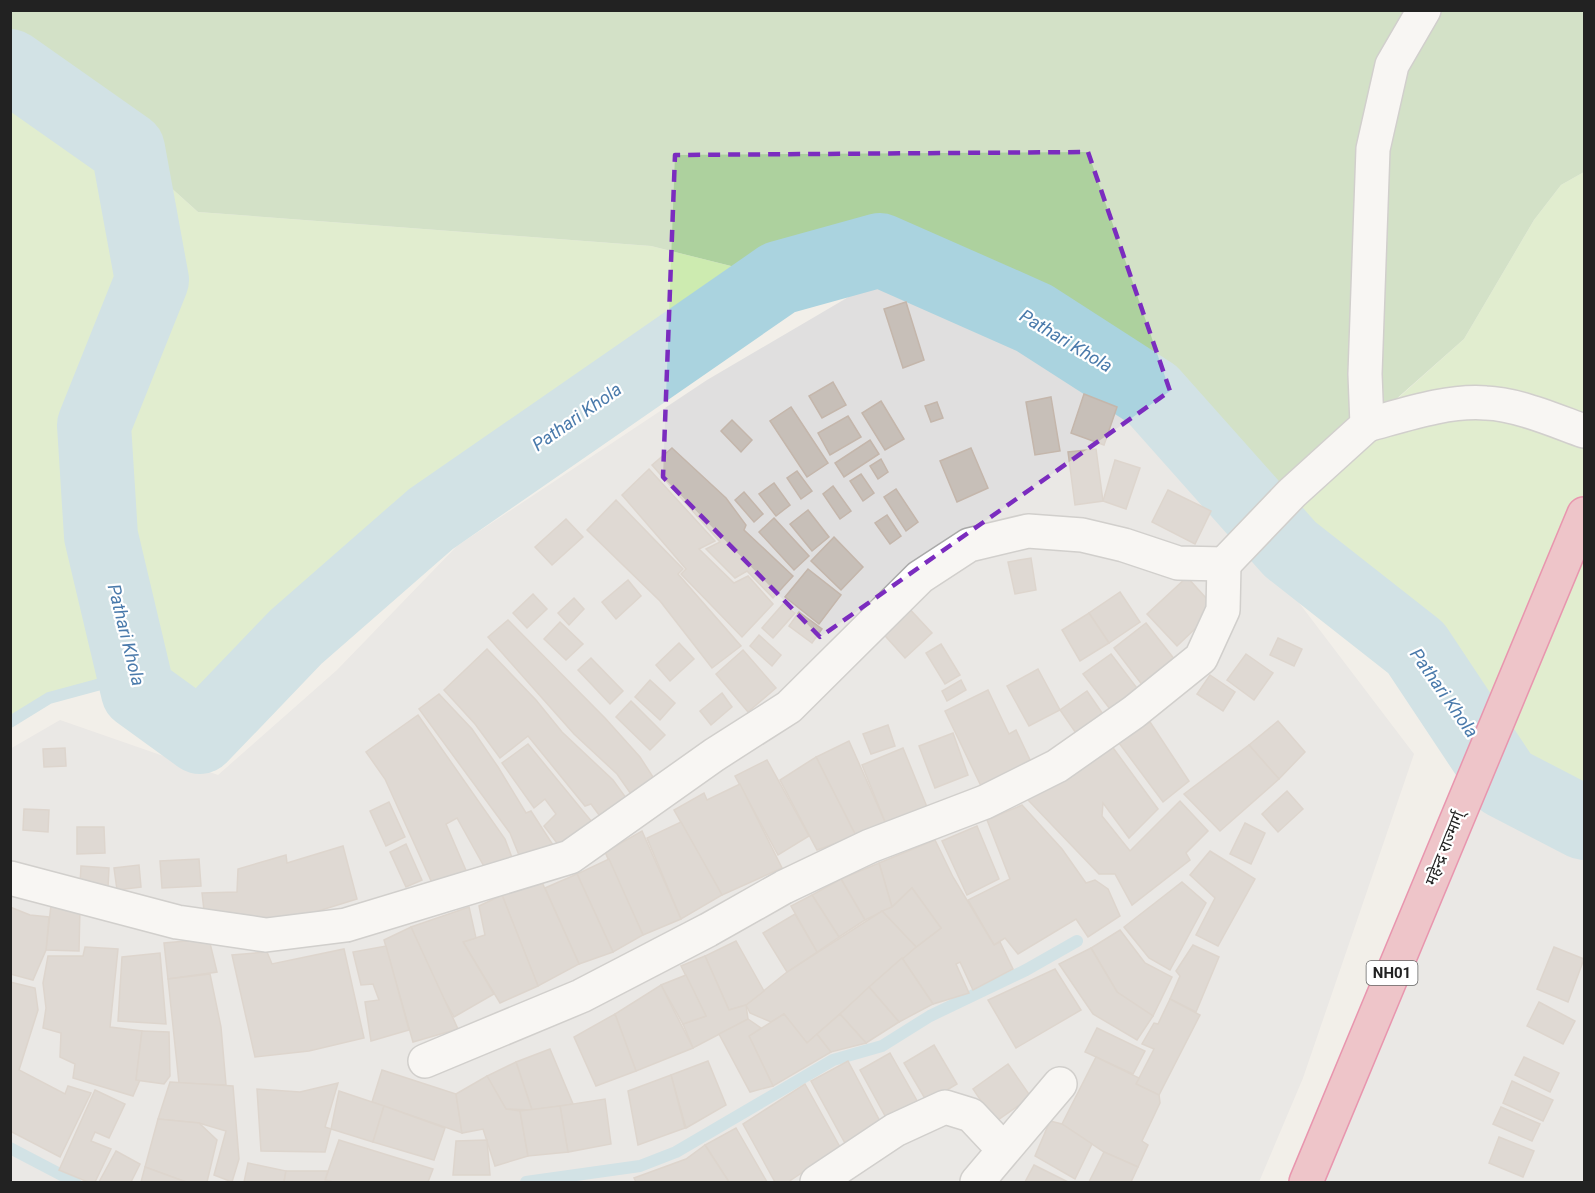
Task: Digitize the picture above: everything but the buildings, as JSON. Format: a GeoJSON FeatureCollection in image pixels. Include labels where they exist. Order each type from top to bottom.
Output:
{"type":"FeatureCollection","features":[{"type":"Feature","properties":{"kind":"highway","name":"महेन्द्र राज्मार्ग्"},"geometry":{"type":"LineString","coordinates":[[1306,1182],[1479,765],[1524,666],[1584,514]]}},
{"type":"Feature","properties":{"kind":"street"},"geometry":{"type":"LineString","coordinates":[[1367,425],[1365,374],[1373,149],[1392,65],[1424,10]]}},
{"type":"Feature","properties":{"kind":"street"},"geometry":{"type":"LineString","coordinates":[[425,1060],[581,996],[708,930],[784,887],[870,846],[985,802],[1057,766],[1134,712],[1201,658],[1223,610],[1232,556],[1292,493],[1367,425],[1414,413],[1486,402],[1545,417],[1584,431]]}},
{"type":"Feature","properties":{"kind":"street"},"geometry":{"type":"LineString","coordinates":[[10,878],[188,924],[266,935],[346,925],[570,857],[714,755],[789,707],[920,577],[969,545],[1028,531],[1082,535],[1124,545],[1178,563],[1232,556]]}},
{"type":"Feature","properties":{"kind":"street"},"geometry":{"type":"LineString","coordinates":[[977,1182],[1060,1084]]}},
{"type":"Feature","properties":{"kind":"street"},"geometry":{"type":"LineString","coordinates":[[817,1182],[895,1130],[945,1107],[971,1115],[1004,1149]]}},
{"type":"Feature","properties":{"kind":"highlighted area"},"geometry":{"type":"Polygon","coordinates":[[[1088,152],[1170,391],[820,637],[663,477],[675,155],[1088,152]]]}},
{"type":"Feature","properties":{"kind":"shaded area"},"geometry":{"type":"Polygon","coordinates":[[[874,282],[959,310],[1066,364],[1126,398],[1138,423],[1167,452],[1287,587],[1414,754],[1303,1078],[1259,1182],[11,1182],[10,749],[60,720],[218,775],[337,670],[457,546],[707,380],[874,282]]]}},
{"type":"Feature","properties":{"kind":"shaded area"},"geometry":{"type":"Polygon","coordinates":[[[1467,726],[1505,782],[1584,823],[1584,1182],[1306,1182],[1460,809],[1467,726]]]}},
{"type":"Feature","properties":{"kind":"green space"},"geometry":{"type":"Polygon","coordinates":[[[11,10],[1584,11],[1584,172],[1561,185],[1534,220],[1464,339],[1367,425],[1265,522],[1152,394],[1034,318],[880,250],[779,278],[651,246],[198,212],[128,149],[16,68],[11,68],[11,10]]]}},
{"type":"Feature","properties":{"kind":"green space"},"geometry":{"type":"Polygon","coordinates":[[[11,68],[16,68],[128,149],[198,212],[651,246],[779,278],[431,519],[296,637],[200,737],[138,692],[134,675],[49,698],[11,722],[11,68]]]}},
{"type":"Feature","properties":{"kind":"green space"},"geometry":{"type":"Polygon","coordinates":[[[1584,172],[1584,823],[1505,782],[1416,648],[1290,549],[1265,522],[1292,493],[1464,339],[1534,220],[1561,185],[1584,172]]]}},
{"type":"Feature","properties":{"kind":"waterway","name":"Pathari Khola"},"geometry":{"type":"LineString","coordinates":[[10,66],[128,149],[152,280],[94,425],[101,536],[138,692],[200,737],[296,637],[431,519],[779,278],[880,250],[1034,318],[1152,394],[1290,549],[1416,648],[1505,782],[1584,823]]}},
{"type":"Feature","properties":{"kind":"waterway"},"geometry":{"type":"LineString","coordinates":[[10,722],[49,698],[134,675]]}},
{"type":"Feature","properties":{"kind":"waterway"},"geometry":{"type":"LineString","coordinates":[[526,1182],[640,1166],[676,1152],[833,1060],[882,1046],[930,1016],[1026,970],[1077,941]]}},
{"type":"Feature","properties":{"kind":"waterway"},"geometry":{"type":"LineString","coordinates":[[10,1148],[75,1182]]}}]}
